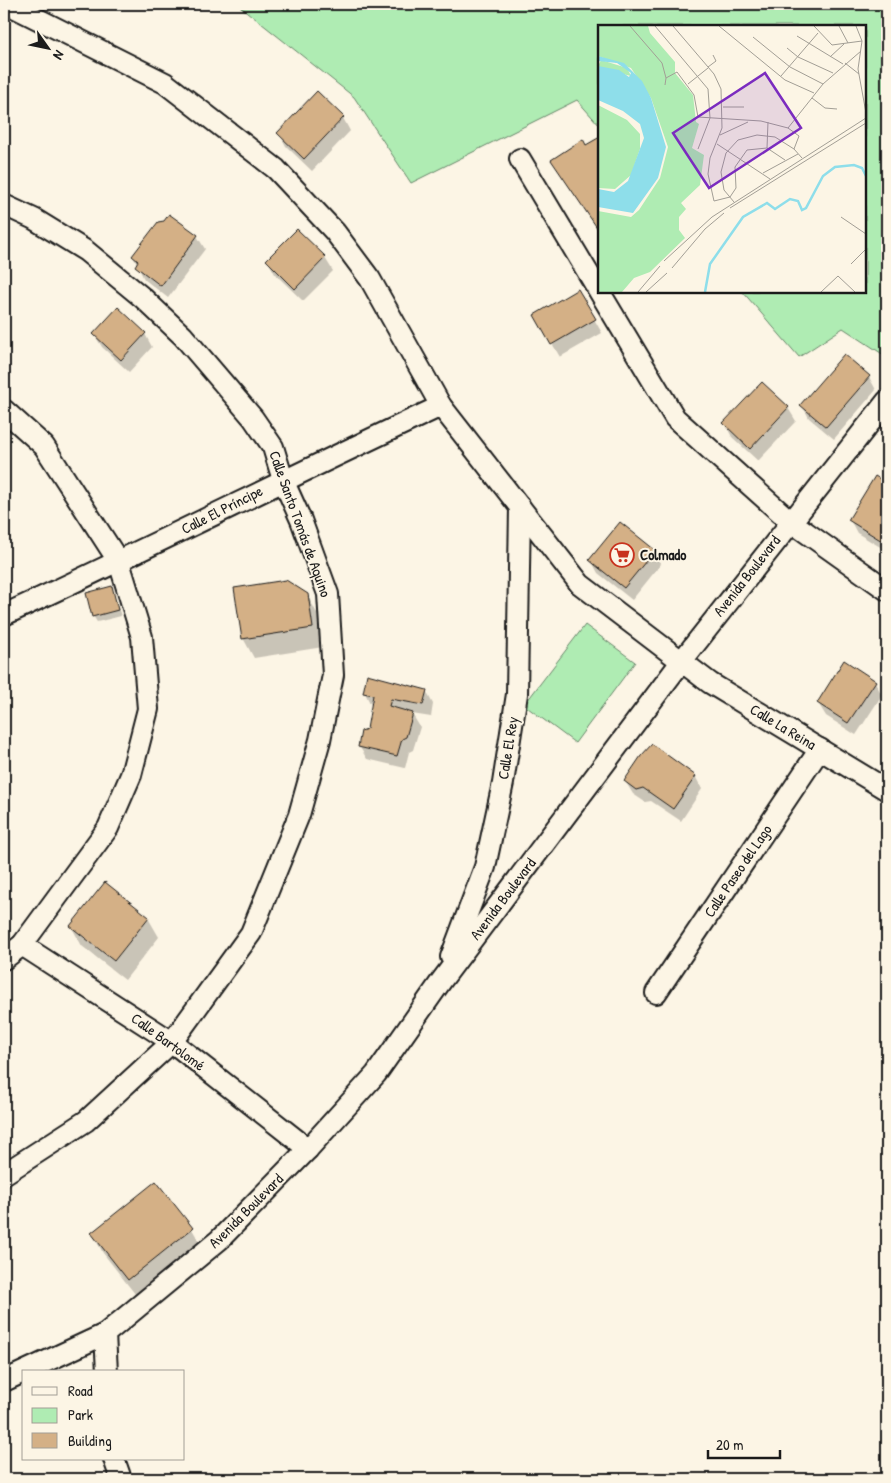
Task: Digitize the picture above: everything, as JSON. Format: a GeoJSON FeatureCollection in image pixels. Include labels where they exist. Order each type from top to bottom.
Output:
{"type":"FeatureCollection","features":[{"type":"Feature","properties":{"kind":"street","name":"Calle La Reina"},"geometry":{"type":"LineString","coordinates":[[8,4],[164,83],[276,169],[335,232],[370,279],[441,406],[580,584],[710,683],[887,790]]}},
{"type":"Feature","properties":{"kind":"street"},"geometry":{"type":"LineString","coordinates":[[520,159],[598,289]]}},
{"type":"Feature","properties":{"kind":"street","name":"Calle Santo Tomás de Aquino"},"geometry":{"type":"LineString","coordinates":[[4,205],[34,220],[86,251],[143,298],[183,336],[253,418],[273,447],[282,480],[301,520],[328,594],[332,675],[320,740],[299,814],[251,933],[172,1042],[86,1121],[4,1174]]}},
{"type":"Feature","properties":{"kind":"street"},"geometry":{"type":"LineString","coordinates":[[600,292],[675,418],[790,521],[887,590]]}},
{"type":"Feature","properties":{"kind":"street","name":"Avenida Boulevard"},"geometry":{"type":"LineString","coordinates":[[26,1370],[105,1334],[219,1240],[308,1149],[376,1074],[442,980],[681,662],[790,521],[887,401]]}},
{"type":"Feature","properties":{"kind":"street","name":"Calle El Príncipe"},"geometry":{"type":"LineString","coordinates":[[4,615],[119,562],[282,480],[441,406]]}},
{"type":"Feature","properties":{"kind":"street"},"geometry":{"type":"LineString","coordinates":[[4,410],[44,446],[119,562],[142,637],[148,709],[131,775],[108,828],[22,945],[4,959]]}},
{"type":"Feature","properties":{"kind":"street","name":"Calle El Rey"},"geometry":{"type":"LineString","coordinates":[[442,980],[485,867],[509,744],[517,694],[520,507]]}},
{"type":"Feature","properties":{"kind":"street","name":"Calle Paseo del Lago"},"geometry":{"type":"LineString","coordinates":[[656,994],[820,749]]}},
{"type":"Feature","properties":{"kind":"street","name":"Calle Bartolomé"},"geometry":{"type":"LineString","coordinates":[[22,945],[172,1042],[308,1149]]}},
{"type":"Feature","properties":{"kind":"street"},"geometry":{"type":"LineString","coordinates":[[105,1334],[107,1370]]}},
{"type":"Feature","properties":{"kind":"street","name":"Avenida Boulevard"},"geometry":{"type":"LineString","coordinates":[[4,1380],[22,1372]]}},
{"type":"Feature","properties":{"kind":"street"},"geometry":{"type":"LineString","coordinates":[[114,1460],[120,1479]]}},
{"type":"Feature","properties":{"kind":"green space"},"geometry":{"type":"Polygon","coordinates":[[[237,4],[887,4],[887,357],[843,328],[799,357],[743,292],[866,292],[866,25],[598,25],[598,124],[577,100],[411,183],[354,97],[237,4]]]}},
{"type":"Feature","properties":{"kind":"green space"},"geometry":{"type":"Polygon","coordinates":[[[585,625],[635,662],[575,743],[524,705],[585,625]]]}},
{"type":"Feature","properties":{"kind":"building"},"geometry":{"type":"Polygon","coordinates":[[[317,91],[344,117],[304,159],[277,133],[317,91]]]}},
{"type":"Feature","properties":{"kind":"building"},"geometry":{"type":"Polygon","coordinates":[[[598,138],[598,229],[551,160],[583,139],[586,145],[598,138]]]}},
{"type":"Feature","properties":{"kind":"building"},"geometry":{"type":"Polygon","coordinates":[[[169,214],[198,235],[161,286],[135,266],[138,261],[132,256],[158,222],[164,221],[169,214]]]}},
{"type":"Feature","properties":{"kind":"building"},"geometry":{"type":"Polygon","coordinates":[[[297,229],[326,257],[295,289],[266,260],[297,229]]]}},
{"type":"Feature","properties":{"kind":"building"},"geometry":{"type":"Polygon","coordinates":[[[578,289],[596,319],[551,345],[534,315],[578,289]]]}},
{"type":"Feature","properties":{"kind":"building"},"geometry":{"type":"Polygon","coordinates":[[[118,307],[146,333],[121,360],[93,334],[118,307]]]}},
{"type":"Feature","properties":{"kind":"building"},"geometry":{"type":"Polygon","coordinates":[[[844,354],[870,376],[826,427],[800,405],[844,354]]]}},
{"type":"Feature","properties":{"kind":"building"},"geometry":{"type":"Polygon","coordinates":[[[762,382],[789,407],[750,449],[723,423],[762,382]]]}},
{"type":"Feature","properties":{"kind":"building"},"geometry":{"type":"Polygon","coordinates":[[[875,476],[887,483],[887,544],[848,520],[875,476]]]}},
{"type":"Feature","properties":{"kind":"building","name":"Colmado"},"geometry":{"type":"Polygon","coordinates":[[[620,522],[655,550],[624,588],[589,560],[620,522]]]}},
{"type":"Feature","properties":{"kind":"building"},"geometry":{"type":"Polygon","coordinates":[[[286,580],[308,594],[313,628],[242,639],[234,588],[286,580]]]}},
{"type":"Feature","properties":{"kind":"building"},"geometry":{"type":"Polygon","coordinates":[[[112,586],[118,610],[92,617],[86,593],[112,586]]]}},
{"type":"Feature","properties":{"kind":"building"},"geometry":{"type":"Polygon","coordinates":[[[844,660],[876,681],[848,723],[817,703],[844,660]]]}},
{"type":"Feature","properties":{"kind":"building"},"geometry":{"type":"Polygon","coordinates":[[[367,674],[427,690],[423,705],[391,699],[389,706],[413,713],[406,737],[402,739],[397,756],[358,747],[361,731],[367,729],[373,695],[363,693],[367,674]]]}},
{"type":"Feature","properties":{"kind":"building"},"geometry":{"type":"Polygon","coordinates":[[[652,744],[696,776],[673,809],[643,788],[636,790],[624,781],[641,756],[652,744]]]}},
{"type":"Feature","properties":{"kind":"building"},"geometry":{"type":"Polygon","coordinates":[[[105,882],[149,917],[114,961],[70,926],[105,882]]]}},
{"type":"Feature","properties":{"kind":"building"},"geometry":{"type":"Polygon","coordinates":[[[156,1181],[193,1228],[128,1280],[91,1233],[156,1181]]]}},
{"type":"Feature","properties":{"kind":"place","name":"Colmado"},"geometry":{"type":"Point","coordinates":[622,555]}}]}
